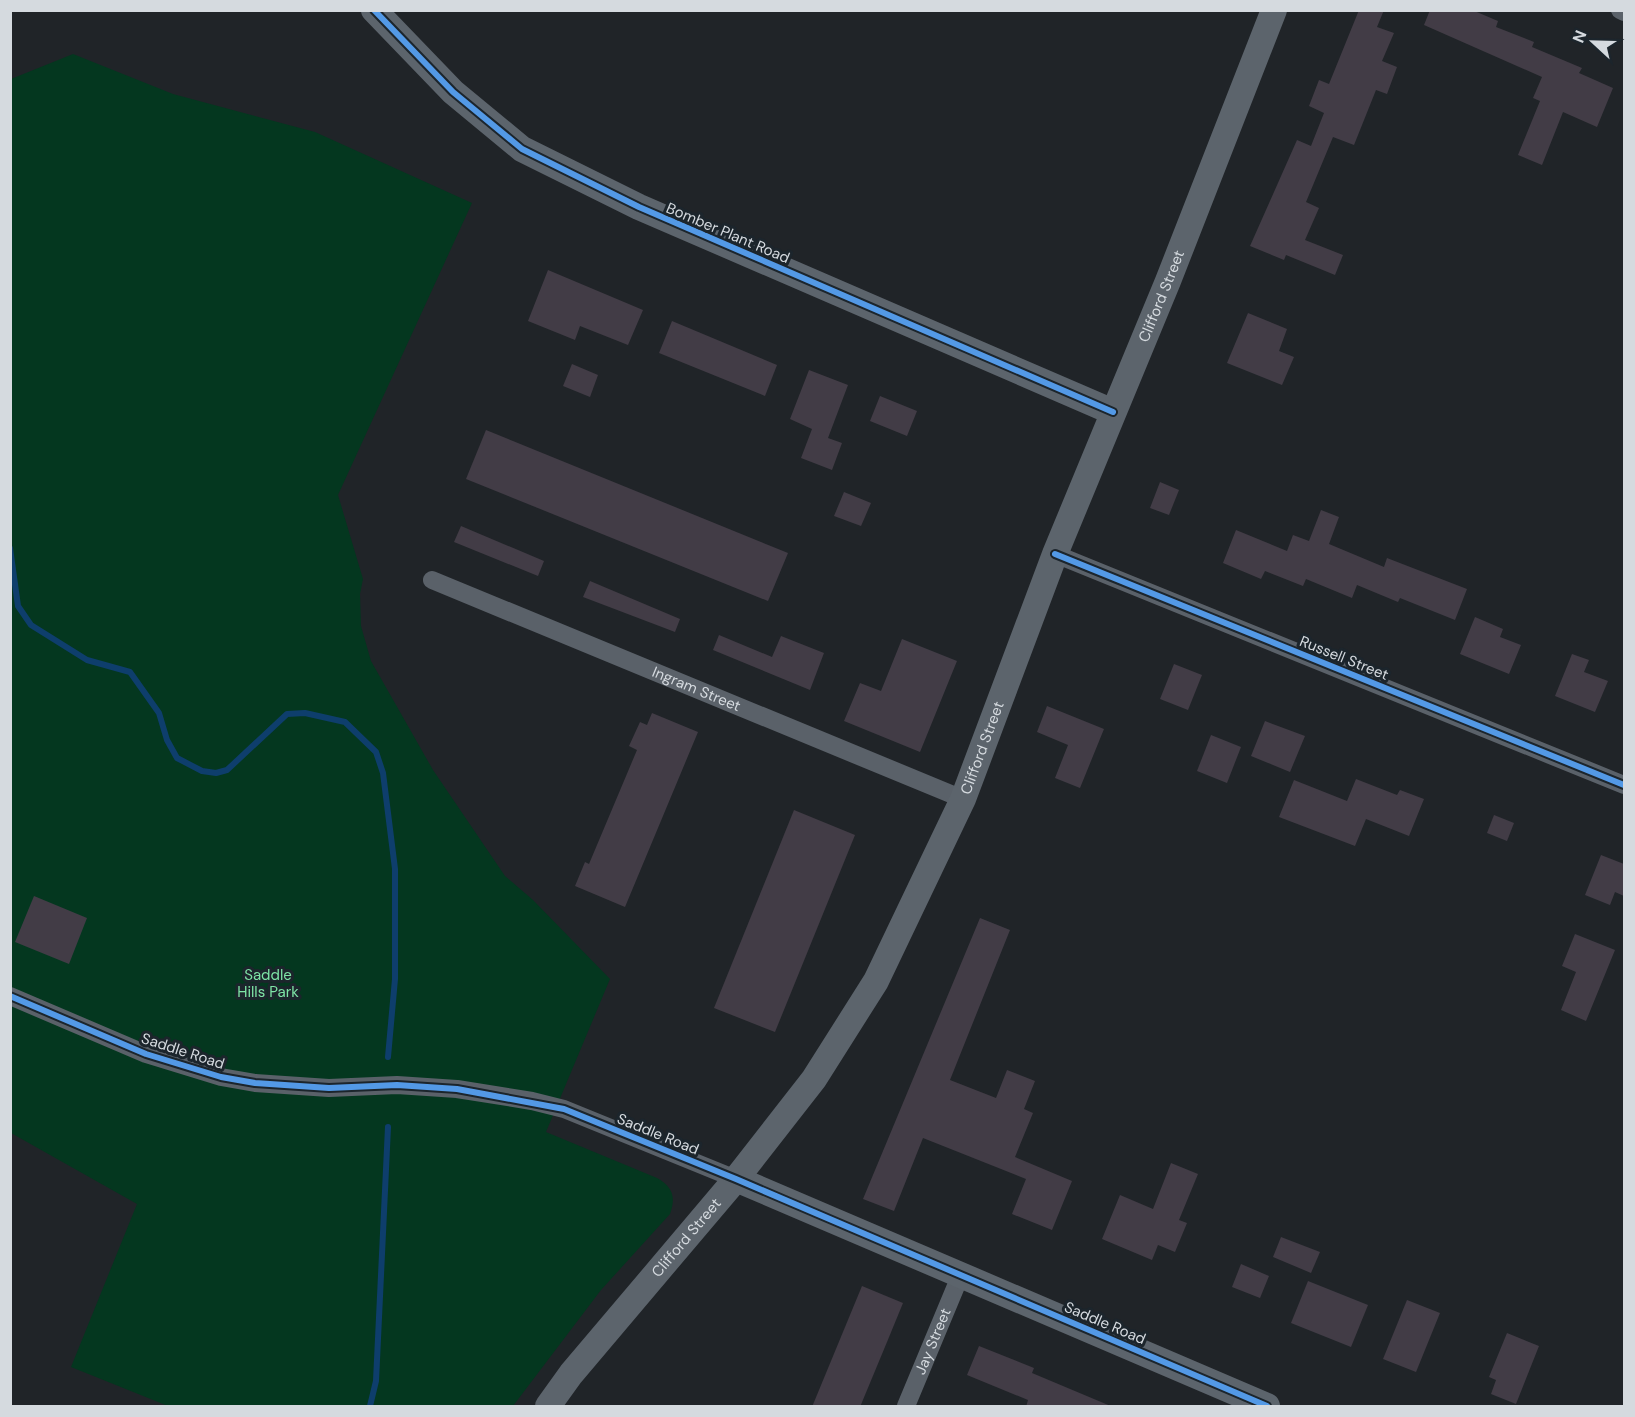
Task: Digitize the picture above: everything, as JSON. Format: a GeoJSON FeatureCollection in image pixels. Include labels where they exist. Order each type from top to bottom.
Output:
{"type":"FeatureCollection","features":[{"type":"Feature","properties":{"kind":"main road","name":"Bomber Plant Road"},"geometry":{"type":"LineString","coordinates":[[374,10],[453,92],[522,149],[639,207],[1113,412]]}},
{"type":"Feature","properties":{"kind":"main road","name":"Clifford Street"},"geometry":{"type":"LineString","coordinates":[[548,1407],[571,1374],[736,1179],[813,1079],[876,981],[963,799],[1055,554],[1275,10]]}},
{"type":"Feature","properties":{"kind":"main road","name":"Saddle Road"},"geometry":{"type":"LineString","coordinates":[[736,1179],[1268,1407]]}},
{"type":"Feature","properties":{"kind":"street"},"geometry":{"type":"LineString","coordinates":[[1620,10],[1624,12]]}},
{"type":"Feature","properties":{"kind":"street","name":"Russell Street"},"geometry":{"type":"LineString","coordinates":[[1055,554],[1624,785]]}},
{"type":"Feature","properties":{"kind":"street","name":"Ingram Street"},"geometry":{"type":"LineString","coordinates":[[432,580],[963,799]]}},
{"type":"Feature","properties":{"kind":"street","name":"Saddle Road"},"geometry":{"type":"LineString","coordinates":[[10,996],[146,1054],[221,1077],[255,1083],[329,1088],[397,1085],[457,1089],[532,1101],[564,1109],[736,1179]]}},
{"type":"Feature","properties":{"kind":"street","name":"Jay Street"},"geometry":{"type":"LineString","coordinates":[[906,1407],[962,1274]]}},
{"type":"Feature","properties":{"kind":"green space","name":"Saddle Hills Park"},"geometry":{"type":"Polygon","coordinates":[[[73,54],[173,94],[315,132],[472,203],[338,495],[363,579],[360,594],[361,626],[371,661],[433,770],[505,876],[533,900],[610,979],[546,1132],[657,1178],[667,1185],[673,1198],[670,1214],[601,1290],[513,1406],[168,1406],[71,1367],[137,1204],[11,1133],[11,79],[73,54]]]}},
{"type":"Feature","properties":{"kind":"building"},"geometry":{"type":"Polygon","coordinates":[[[1359,10],[1384,10],[1377,27],[1394,33],[1382,61],[1397,67],[1387,94],[1376,90],[1354,145],[1333,137],[1306,202],[1319,208],[1305,240],[1343,255],[1335,275],[1286,255],[1284,260],[1250,246],[1297,140],[1311,146],[1324,113],[1309,106],[1319,80],[1329,84],[1359,10]]]}},
{"type":"Feature","properties":{"kind":"building"},"geometry":{"type":"Polygon","coordinates":[[[1430,10],[1472,10],[1498,21],[1496,27],[1534,42],[1532,47],[1582,68],[1579,73],[1613,88],[1597,127],[1563,112],[1542,165],[1518,155],[1540,101],[1533,98],[1542,77],[1424,25],[1430,10]]]}},
{"type":"Feature","properties":{"kind":"building"},"geometry":{"type":"Polygon","coordinates":[[[548,270],[643,310],[628,345],[580,326],[575,340],[528,321],[548,270]]]}},
{"type":"Feature","properties":{"kind":"building"},"geometry":{"type":"Polygon","coordinates":[[[1248,313],[1287,329],[1279,351],[1294,357],[1282,385],[1227,363],[1248,313]]]}},
{"type":"Feature","properties":{"kind":"building"},"geometry":{"type":"Polygon","coordinates":[[[672,321],[777,365],[765,396],[659,353],[672,321]]]}},
{"type":"Feature","properties":{"kind":"building"},"geometry":{"type":"Polygon","coordinates":[[[572,364],[598,375],[590,397],[563,386],[572,364]]]}},
{"type":"Feature","properties":{"kind":"building"},"geometry":{"type":"Polygon","coordinates":[[[809,370],[848,385],[828,438],[842,443],[832,470],[801,458],[812,429],[790,419],[809,370]]]}},
{"type":"Feature","properties":{"kind":"building"},"geometry":{"type":"Polygon","coordinates":[[[880,396],[917,411],[907,436],[870,421],[880,396]]]}},
{"type":"Feature","properties":{"kind":"building"},"geometry":{"type":"Polygon","coordinates":[[[486,430],[788,553],[768,601],[466,479],[486,430]]]}},
{"type":"Feature","properties":{"kind":"building"},"geometry":{"type":"Polygon","coordinates":[[[1160,482],[1179,490],[1169,515],[1150,508],[1160,482]]]}},
{"type":"Feature","properties":{"kind":"building"},"geometry":{"type":"Polygon","coordinates":[[[844,492],[871,503],[861,526],[834,516],[844,492]]]}},
{"type":"Feature","properties":{"kind":"building"},"geometry":{"type":"Polygon","coordinates":[[[1321,510],[1339,517],[1329,544],[1384,567],[1387,558],[1467,589],[1455,620],[1400,598],[1398,602],[1357,585],[1352,598],[1306,579],[1303,586],[1265,571],[1261,579],[1223,563],[1236,530],[1287,551],[1293,535],[1309,541],[1321,510]]]}},
{"type":"Feature","properties":{"kind":"building"},"geometry":{"type":"Polygon","coordinates":[[[461,526],[544,561],[538,576],[454,542],[461,526]]]}},
{"type":"Feature","properties":{"kind":"building"},"geometry":{"type":"Polygon","coordinates":[[[590,581],[680,619],[675,632],[583,597],[590,581]]]}},
{"type":"Feature","properties":{"kind":"building"},"geometry":{"type":"Polygon","coordinates":[[[1475,617],[1503,629],[1500,637],[1521,645],[1509,674],[1460,654],[1475,617]]]}},
{"type":"Feature","properties":{"kind":"building"},"geometry":{"type":"Polygon","coordinates":[[[719,635],[772,657],[781,636],[824,653],[810,690],[713,650],[719,635]]]}},
{"type":"Feature","properties":{"kind":"building"},"geometry":{"type":"Polygon","coordinates":[[[902,639],[957,661],[920,752],[844,721],[860,683],[881,691],[902,639]]]}},
{"type":"Feature","properties":{"kind":"building"},"geometry":{"type":"Polygon","coordinates":[[[1572,654],[1589,660],[1584,672],[1608,681],[1595,712],[1555,696],[1572,654]]]}},
{"type":"Feature","properties":{"kind":"building"},"geometry":{"type":"Polygon","coordinates":[[[1174,664],[1202,675],[1188,710],[1160,699],[1174,664]]]}},
{"type":"Feature","properties":{"kind":"building"},"geometry":{"type":"Polygon","coordinates":[[[1047,706],[1104,729],[1080,788],[1055,778],[1068,745],[1037,732],[1047,706]]]}},
{"type":"Feature","properties":{"kind":"building"},"geometry":{"type":"Polygon","coordinates":[[[652,713],[698,732],[625,907],[575,886],[585,862],[589,864],[637,750],[629,746],[640,722],[647,725],[652,713]]]}},
{"type":"Feature","properties":{"kind":"building"},"geometry":{"type":"Polygon","coordinates":[[[1265,721],[1305,736],[1290,772],[1251,756],[1265,721]]]}},
{"type":"Feature","properties":{"kind":"building"},"geometry":{"type":"Polygon","coordinates":[[[1211,735],[1241,747],[1227,783],[1197,771],[1211,735]]]}},
{"type":"Feature","properties":{"kind":"building"},"geometry":{"type":"Polygon","coordinates":[[[1356,779],[1397,795],[1400,790],[1424,799],[1409,836],[1366,819],[1355,846],[1279,817],[1294,780],[1347,801],[1356,779]]]}},
{"type":"Feature","properties":{"kind":"building"},"geometry":{"type":"Polygon","coordinates":[[[794,810],[855,835],[775,1032],[714,1008],[794,810]]]}},
{"type":"Feature","properties":{"kind":"building"},"geometry":{"type":"Polygon","coordinates":[[[1494,815],[1514,823],[1507,841],[1487,833],[1494,815]]]}},
{"type":"Feature","properties":{"kind":"building"},"geometry":{"type":"Polygon","coordinates":[[[1601,855],[1624,864],[1624,896],[1615,892],[1610,905],[1585,895],[1601,855]]]}},
{"type":"Feature","properties":{"kind":"building"},"geometry":{"type":"Polygon","coordinates":[[[34,896],[87,918],[69,964],[15,942],[34,896]]]}},
{"type":"Feature","properties":{"kind":"building"},"geometry":{"type":"Polygon","coordinates":[[[980,918],[1010,930],[950,1080],[996,1098],[1007,1070],[1035,1081],[1024,1109],[1033,1113],[1015,1157],[1072,1181],[1052,1230],[1012,1214],[1026,1179],[923,1138],[894,1211],[863,1199],[980,918]]]}},
{"type":"Feature","properties":{"kind":"building"},"geometry":{"type":"Polygon","coordinates":[[[1575,934],[1615,950],[1586,1021],[1561,1010],[1576,972],[1562,966],[1575,934]]]}},
{"type":"Feature","properties":{"kind":"building"},"geometry":{"type":"Polygon","coordinates":[[[1171,1163],[1198,1174],[1179,1220],[1187,1223],[1175,1252],[1158,1245],[1152,1260],[1102,1239],[1120,1195],[1153,1209],[1171,1163]]]}},
{"type":"Feature","properties":{"kind":"building"},"geometry":{"type":"Polygon","coordinates":[[[1281,1237],[1320,1252],[1311,1273],[1273,1257],[1281,1237]]]}},
{"type":"Feature","properties":{"kind":"building"},"geometry":{"type":"Polygon","coordinates":[[[1241,1264],[1269,1276],[1260,1298],[1232,1287],[1241,1264]]]}},
{"type":"Feature","properties":{"kind":"building"},"geometry":{"type":"Polygon","coordinates":[[[1308,1281],[1368,1305],[1351,1347],[1291,1323],[1308,1281]]]}},
{"type":"Feature","properties":{"kind":"building"},"geometry":{"type":"Polygon","coordinates":[[[862,1286],[903,1303],[887,1342],[860,1407],[812,1407],[862,1286]]]}},
{"type":"Feature","properties":{"kind":"building"},"geometry":{"type":"Polygon","coordinates":[[[1407,1300],[1440,1313],[1416,1372],[1383,1359],[1407,1300]]]}},
{"type":"Feature","properties":{"kind":"building"},"geometry":{"type":"Polygon","coordinates":[[[1507,1333],[1539,1346],[1516,1404],[1491,1394],[1496,1380],[1489,1377],[1507,1333]]]}},
{"type":"Feature","properties":{"kind":"building"},"geometry":{"type":"Polygon","coordinates":[[[979,1346],[1034,1368],[1032,1373],[1113,1407],[1026,1407],[1028,1400],[967,1375],[979,1346]]]}},
{"type":"Feature","properties":{"kind":"waterway"},"geometry":{"type":"LineString","coordinates":[[10,548],[18,606],[31,625],[87,660],[130,672],[159,713],[167,740],[177,758],[202,771],[216,773],[227,770],[287,714],[305,713],[345,722],[376,752],[383,773],[395,869],[395,979],[388,1057]]}},
{"type":"Feature","properties":{"kind":"waterway"},"geometry":{"type":"LineString","coordinates":[[370,1406],[376,1381],[388,1127]]}},
{"type":"Feature","properties":{"kind":"cycle path"},"geometry":{"type":"LineString","coordinates":[[374,10],[453,92],[522,149],[639,207],[1113,412]]}},
{"type":"Feature","properties":{"kind":"cycle path"},"geometry":{"type":"LineString","coordinates":[[1055,554],[1624,785]]}},
{"type":"Feature","properties":{"kind":"cycle path"},"geometry":{"type":"LineString","coordinates":[[10,996],[146,1054],[221,1077],[255,1083],[329,1088],[397,1085],[457,1089],[564,1109],[736,1179],[1267,1406]]}}]}
